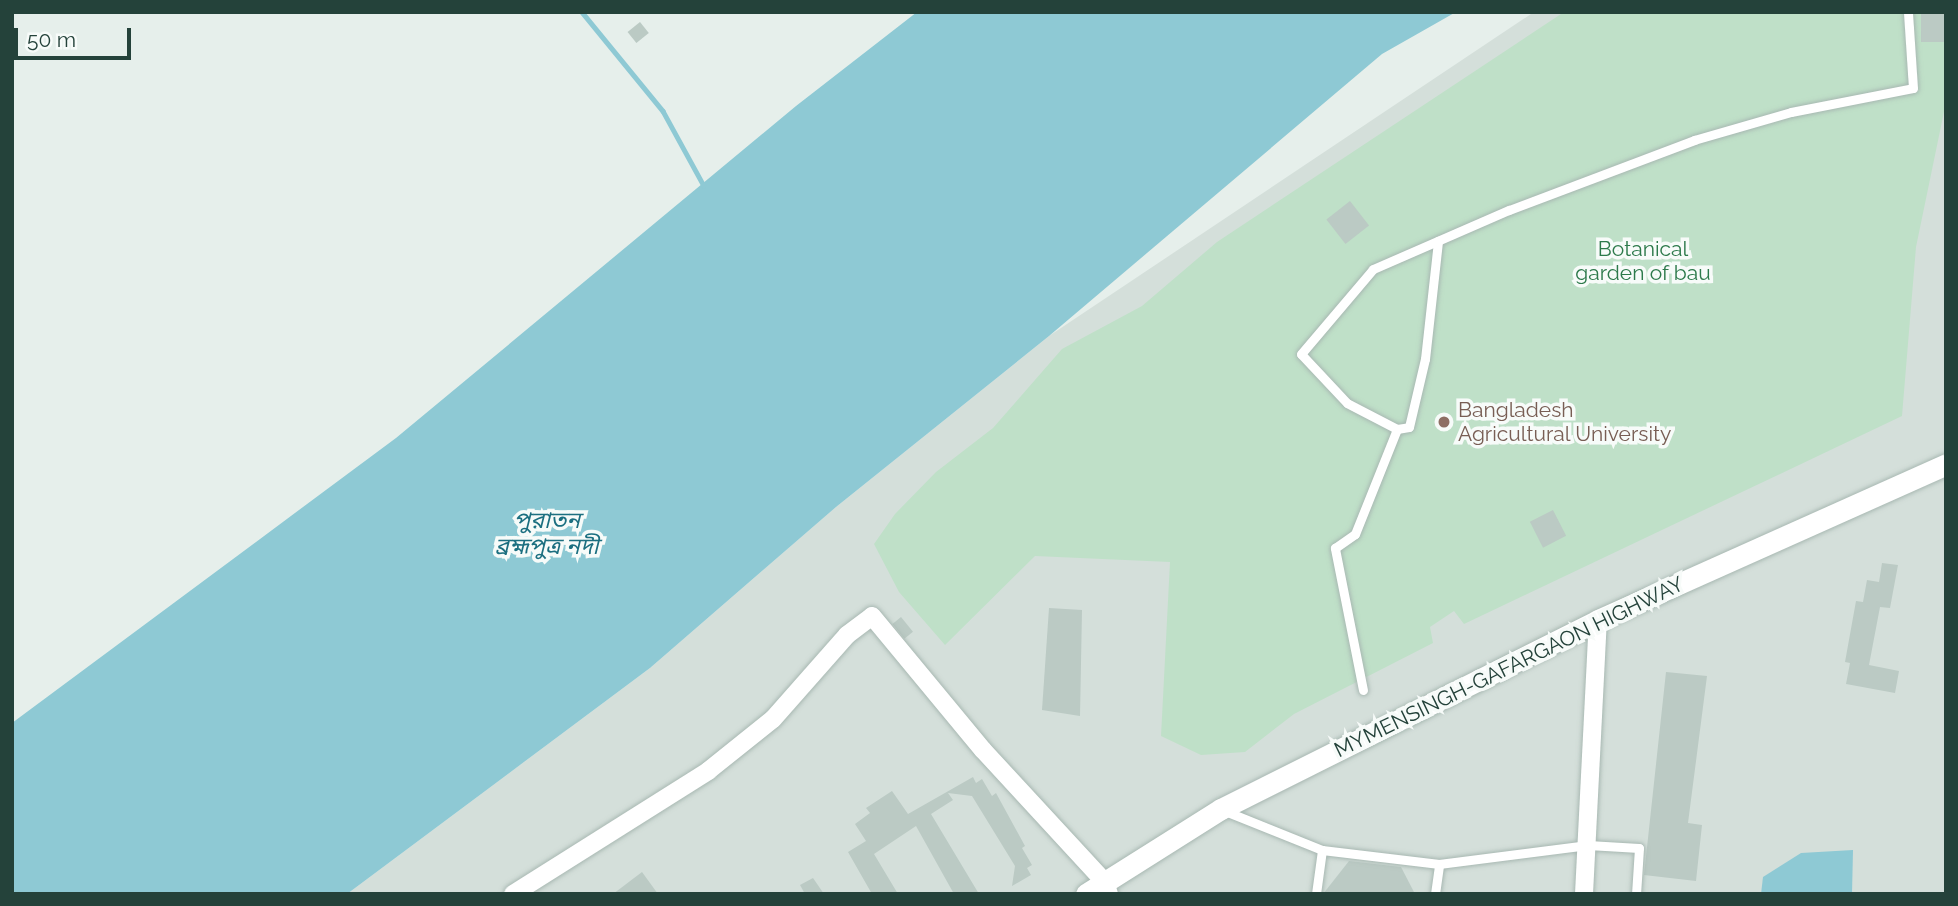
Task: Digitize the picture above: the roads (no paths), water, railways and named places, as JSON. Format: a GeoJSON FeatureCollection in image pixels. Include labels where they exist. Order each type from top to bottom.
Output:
{"type":"FeatureCollection","features":[{"type":"Feature","properties":{"kind":"main road","name":"MYMENSINGH-GAFARGAON HIGHWAY"},"geometry":{"type":"LineString","coordinates":[[1086,894],[1107,888],[1221,809],[1598,620],[1946,464]]}},
{"type":"Feature","properties":{"kind":"street"},"geometry":{"type":"LineString","coordinates":[[513,894],[708,771],[773,719],[847,635],[872,615],[983,750],[1107,888]]}},
{"type":"Feature","properties":{"kind":"street"},"geometry":{"type":"LineString","coordinates":[[1584,894],[1598,620]]}},
{"type":"Feature","properties":{"kind":"lane"},"geometry":{"type":"LineString","coordinates":[[1438,241],[1425,359],[1409,427],[1397,429],[1347,403],[1301,354],[1373,269],[1438,241],[1694,140],[1791,112],[1913,88],[1908,12]]}},
{"type":"Feature","properties":{"kind":"lane"},"geometry":{"type":"LineString","coordinates":[[1363,690],[1335,548],[1355,534],[1397,429]]}},
{"type":"Feature","properties":{"kind":"lane"},"geometry":{"type":"LineString","coordinates":[[1221,809],[1322,850],[1439,864],[1588,845],[1639,848],[1636,894]]}},
{"type":"Feature","properties":{"kind":"lane"},"geometry":{"type":"LineString","coordinates":[[1316,894],[1322,850]]}},
{"type":"Feature","properties":{"kind":"lane"},"geometry":{"type":"LineString","coordinates":[[1435,894],[1439,864]]}},
{"type":"Feature","properties":{"kind":"water","name":"পুরাতন ব্রহ্মপুত্র নদী"},"geometry":{"type":"Polygon","coordinates":[[[917,12],[1456,12],[1382,54],[1049,336],[836,507],[650,668],[347,894],[12,894],[12,723],[396,438],[796,106],[917,12]]]}},
{"type":"Feature","properties":{"kind":"water"},"geometry":{"type":"Polygon","coordinates":[[[1853,850],[1852,894],[1761,894],[1763,877],[1801,853],[1853,850]]]}},
{"type":"Feature","properties":{"kind":"waterway"},"geometry":{"type":"LineString","coordinates":[[582,12],[663,111],[704,186]]}},
{"type":"Feature","properties":{"kind":"place","name":"Bangladesh Agricultural University"},"geometry":{"type":"Point","coordinates":[1444,422]}},
{"type":"Feature","properties":{"kind":"park label","name":"Botanical garden of bau"},"geometry":{"type":"Point","coordinates":[1643,261]}}]}
